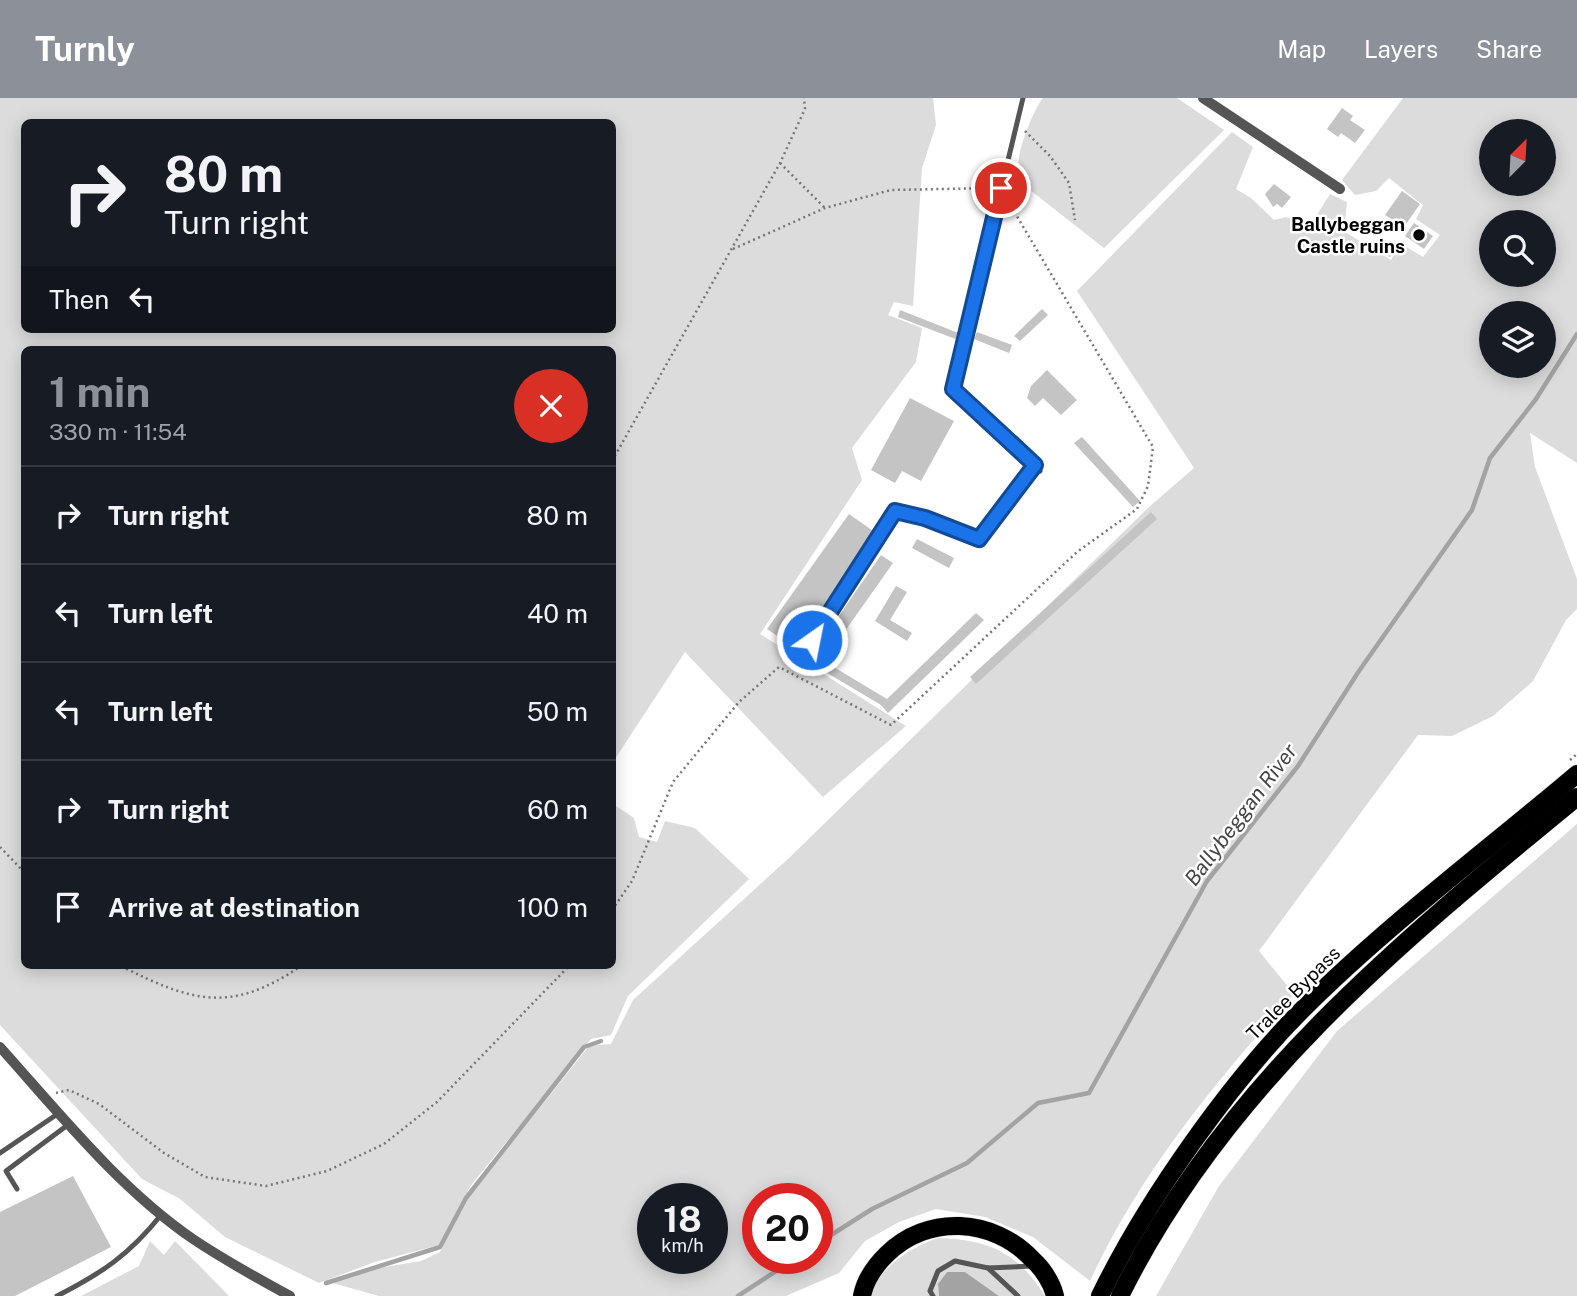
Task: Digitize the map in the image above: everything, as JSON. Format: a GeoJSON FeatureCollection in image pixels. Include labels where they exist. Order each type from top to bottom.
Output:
{"type":"FeatureCollection","features":[{"type":"Feature","properties":{"kind":"main road","name":"Tralee Bypass"},"geometry":{"type":"LineString","coordinates":[[1100,1296],[1161,1191],[1217,1111],[1280,1034],[1352,962],[1577,774]]}},
{"type":"Feature","properties":{"kind":"main road","name":"Tralee Bypass"},"geometry":{"type":"LineString","coordinates":[[1120,1296],[1177,1197],[1222,1133],[1284,1057],[1359,984],[1577,797]]}},
{"type":"Feature","properties":{"kind":"main road"},"geometry":{"type":"LineString","coordinates":[[862,1296],[873,1268],[894,1247],[913,1234],[934,1226],[964,1225],[996,1234],[1021,1247],[1039,1266],[1055,1296]]}},
{"type":"Feature","properties":{"kind":"street"},"geometry":{"type":"LineString","coordinates":[[1206,99],[1340,189]]}},
{"type":"Feature","properties":{"kind":"street"},"geometry":{"type":"LineString","coordinates":[[0,1048],[69,1124],[162,1214],[231,1263],[290,1296]]}},
{"type":"Feature","properties":{"kind":"lane"},"geometry":{"type":"LineString","coordinates":[[1023,98],[953,389],[1040,471]]}},
{"type":"Feature","properties":{"kind":"lane"},"geometry":{"type":"LineString","coordinates":[[812,640],[895,511],[925,518],[979,539],[1035,465]]}},
{"type":"Feature","properties":{"kind":"lane"},"geometry":{"type":"LineString","coordinates":[[0,1153],[59,1113]]}},
{"type":"Feature","properties":{"kind":"lane"},"geometry":{"type":"LineString","coordinates":[[18,1189],[6,1171],[69,1124]]}},
{"type":"Feature","properties":{"kind":"lane"},"geometry":{"type":"LineString","coordinates":[[57,1296],[94,1277],[136,1247],[162,1214]]}},
{"type":"Feature","properties":{"kind":"lane"},"geometry":{"type":"LineString","coordinates":[[933,1296],[930,1291],[938,1271],[955,1261],[988,1268],[1039,1266]]}},
{"type":"Feature","properties":{"kind":"lane"},"geometry":{"type":"LineString","coordinates":[[988,1268],[1018,1296]]}},
{"type":"Feature","properties":{"kind":"path"},"geometry":{"type":"LineString","coordinates":[[616,454],[780,163],[805,109],[804,98]]}},
{"type":"Feature","properties":{"kind":"path"},"geometry":{"type":"LineString","coordinates":[[1017,124],[1050,156],[1069,183],[1075,220]]}},
{"type":"Feature","properties":{"kind":"path"},"geometry":{"type":"LineString","coordinates":[[780,163],[825,208]]}},
{"type":"Feature","properties":{"kind":"path"},"geometry":{"type":"LineString","coordinates":[[0,846],[21,869]]}},
{"type":"Feature","properties":{"kind":"path"},"geometry":{"type":"LineString","coordinates":[[127,969],[169,990],[227,999],[262,991],[296,969]]}},
{"type":"Feature","properties":{"kind":"path"},"geometry":{"type":"LineString","coordinates":[[44,1096],[69,1090],[99,1104],[164,1153],[205,1177],[266,1186],[327,1171],[384,1144],[437,1102],[566,969]]}},
{"type":"Feature","properties":{"kind":"shaded area"},"geometry":{"type":"Polygon","coordinates":[[[0,98],[933,98],[936,125],[922,168],[913,306],[894,302],[888,315],[922,328],[916,362],[852,448],[862,480],[760,634],[906,726],[823,797],[685,652],[616,757],[616,346],[21,346],[21,969],[616,969],[616,806],[634,818],[639,837],[657,842],[665,821],[695,828],[749,879],[628,996],[611,1035],[591,1039],[471,1185],[439,1245],[375,1262],[319,1283],[225,1237],[180,1199],[142,1179],[0,1025],[0,98]]]}},
{"type":"Feature","properties":{"kind":"shaded area"},"geometry":{"type":"Polygon","coordinates":[[[1043,98],[1177,98],[1224,130],[1104,248],[1030,190],[1020,168],[1023,141],[1035,110],[1043,98]]]}},
{"type":"Feature","properties":{"kind":"shaded area"},"geometry":{"type":"Polygon","coordinates":[[[1403,98],[1577,98],[1577,463],[1530,433],[1535,467],[1577,579],[1577,609],[1566,620],[1533,681],[1493,716],[1452,736],[1418,735],[1259,951],[1294,994],[1181,1130],[1132,1203],[1090,1281],[1033,1237],[985,1217],[936,1209],[899,1222],[865,1241],[839,1273],[786,1296],[379,1296],[329,1282],[372,1269],[421,1261],[440,1252],[463,1204],[589,1046],[611,1044],[633,1000],[789,858],[1149,507],[1194,468],[1077,291],[1232,132],[1253,147],[1236,189],[1251,198],[1274,220],[1286,217],[1310,226],[1330,194],[1347,202],[1345,222],[1340,229],[1391,260],[1400,243],[1423,257],[1440,235],[1416,219],[1423,205],[1389,178],[1376,191],[1355,195],[1342,180],[1403,98]]]}},
{"type":"Feature","properties":{"kind":"shaded area"},"geometry":{"type":"Polygon","coordinates":[[[1577,824],[1577,1296],[1156,1296],[1219,1186],[1337,1031],[1577,824]]]}},
{"type":"Feature","properties":{"kind":"shaded area"},"geometry":{"type":"Polygon","coordinates":[[[938,1238],[973,1242],[1000,1251],[1024,1269],[1045,1296],[999,1296],[965,1272],[947,1272],[938,1284],[939,1296],[871,1296],[888,1267],[907,1253],[938,1238]]]}},
{"type":"Feature","properties":{"kind":"shaded area"},"geometry":{"type":"Polygon","coordinates":[[[150,1241],[164,1255],[175,1241],[229,1296],[81,1296],[139,1266],[150,1241]]]}},
{"type":"Feature","properties":{"kind":"shaded area"},"geometry":{"type":"Polygon","coordinates":[[[947,1272],[965,1272],[999,1296],[939,1296],[938,1284],[947,1272]]]}},
{"type":"Feature","properties":{"kind":"building"},"geometry":{"type":"Polygon","coordinates":[[[1342,108],[1353,116],[1350,120],[1365,130],[1355,143],[1341,133],[1338,137],[1327,129],[1342,108]]]}},
{"type":"Feature","properties":{"kind":"building"},"geometry":{"type":"Polygon","coordinates":[[[1274,184],[1291,197],[1282,208],[1277,204],[1273,207],[1265,194],[1274,184]]]}},
{"type":"Feature","properties":{"kind":"building"},"geometry":{"type":"Polygon","coordinates":[[[1402,191],[1420,204],[1404,227],[1385,215],[1402,191]]]}},
{"type":"Feature","properties":{"kind":"building"},"geometry":{"type":"Polygon","coordinates":[[[1414,223],[1433,236],[1424,249],[1405,236],[1414,223]]]}},
{"type":"Feature","properties":{"kind":"building"},"geometry":{"type":"Polygon","coordinates":[[[1385,240],[1396,247],[1390,257],[1379,251],[1385,240]]]}},
{"type":"Feature","properties":{"kind":"building"},"geometry":{"type":"Polygon","coordinates":[[[1042,309],[1048,315],[1020,341],[1014,336],[1042,309]]]}},
{"type":"Feature","properties":{"kind":"building"},"geometry":{"type":"Polygon","coordinates":[[[900,310],[961,334],[958,340],[898,317],[900,310]]]}},
{"type":"Feature","properties":{"kind":"building"},"geometry":{"type":"Polygon","coordinates":[[[977,332],[1012,345],[1009,353],[974,339],[977,332]]]}},
{"type":"Feature","properties":{"kind":"building"},"geometry":{"type":"Polygon","coordinates":[[[1047,370],[1077,400],[1061,415],[1043,398],[1035,406],[1027,398],[1031,386],[1047,370]]]}},
{"type":"Feature","properties":{"kind":"building"},"geometry":{"type":"Polygon","coordinates":[[[910,398],[954,421],[921,481],[902,471],[895,483],[871,470],[910,398]]]}},
{"type":"Feature","properties":{"kind":"building"},"geometry":{"type":"Polygon","coordinates":[[[1082,437],[1140,501],[1133,507],[1074,443],[1082,437]]]}},
{"type":"Feature","properties":{"kind":"building"},"geometry":{"type":"Polygon","coordinates":[[[1151,512],[1157,519],[976,684],[970,677],[1151,512]]]}},
{"type":"Feature","properties":{"kind":"building"},"geometry":{"type":"Polygon","coordinates":[[[849,514],[876,533],[795,648],[767,629],[849,514]]]}},
{"type":"Feature","properties":{"kind":"building"},"geometry":{"type":"Polygon","coordinates":[[[917,539],[954,558],[949,568],[912,548],[917,539]]]}},
{"type":"Feature","properties":{"kind":"building"},"geometry":{"type":"Polygon","coordinates":[[[881,555],[893,563],[838,641],[827,633],[881,555]]]}},
{"type":"Feature","properties":{"kind":"building"},"geometry":{"type":"Polygon","coordinates":[[[896,586],[907,592],[890,620],[912,633],[907,641],[875,621],[896,586]]]}},
{"type":"Feature","properties":{"kind":"building"},"geometry":{"type":"Polygon","coordinates":[[[976,613],[984,620],[888,713],[881,705],[807,661],[812,654],[887,699],[976,613]]]}},
{"type":"Feature","properties":{"kind":"building"},"geometry":{"type":"Polygon","coordinates":[[[73,1176],[111,1247],[15,1296],[0,1296],[0,1212],[73,1176]]]}},
{"type":"Feature","properties":{"kind":"waterway","name":"Ballybeggan River"},"geometry":{"type":"LineString","coordinates":[[833,1234],[872,1209],[967,1163],[1038,1103],[1089,1093],[1207,881],[1298,766],[1359,671],[1472,510],[1490,458],[1536,399],[1577,334]]}},
{"type":"Feature","properties":{"kind":"waterway"},"geometry":{"type":"LineString","coordinates":[[326,1283],[440,1247],[466,1198],[584,1047],[601,1041]]}},
{"type":"Feature","properties":{"kind":"waterway","name":"Ballybeggan River"},"geometry":{"type":"LineString","coordinates":[[738,1296],[772,1274]]}},
{"type":"Feature","properties":{"kind":"place","name":"Ballybeggan Castle ruins"},"geometry":{"type":"Point","coordinates":[1419,235]}},
{"type":"Feature","properties":{"kind":"route"},"geometry":{"type":"LineString","coordinates":[[812,640],[895,511],[910,513],[979,539],[1035,465],[953,389],[1001,188]]}}]}
